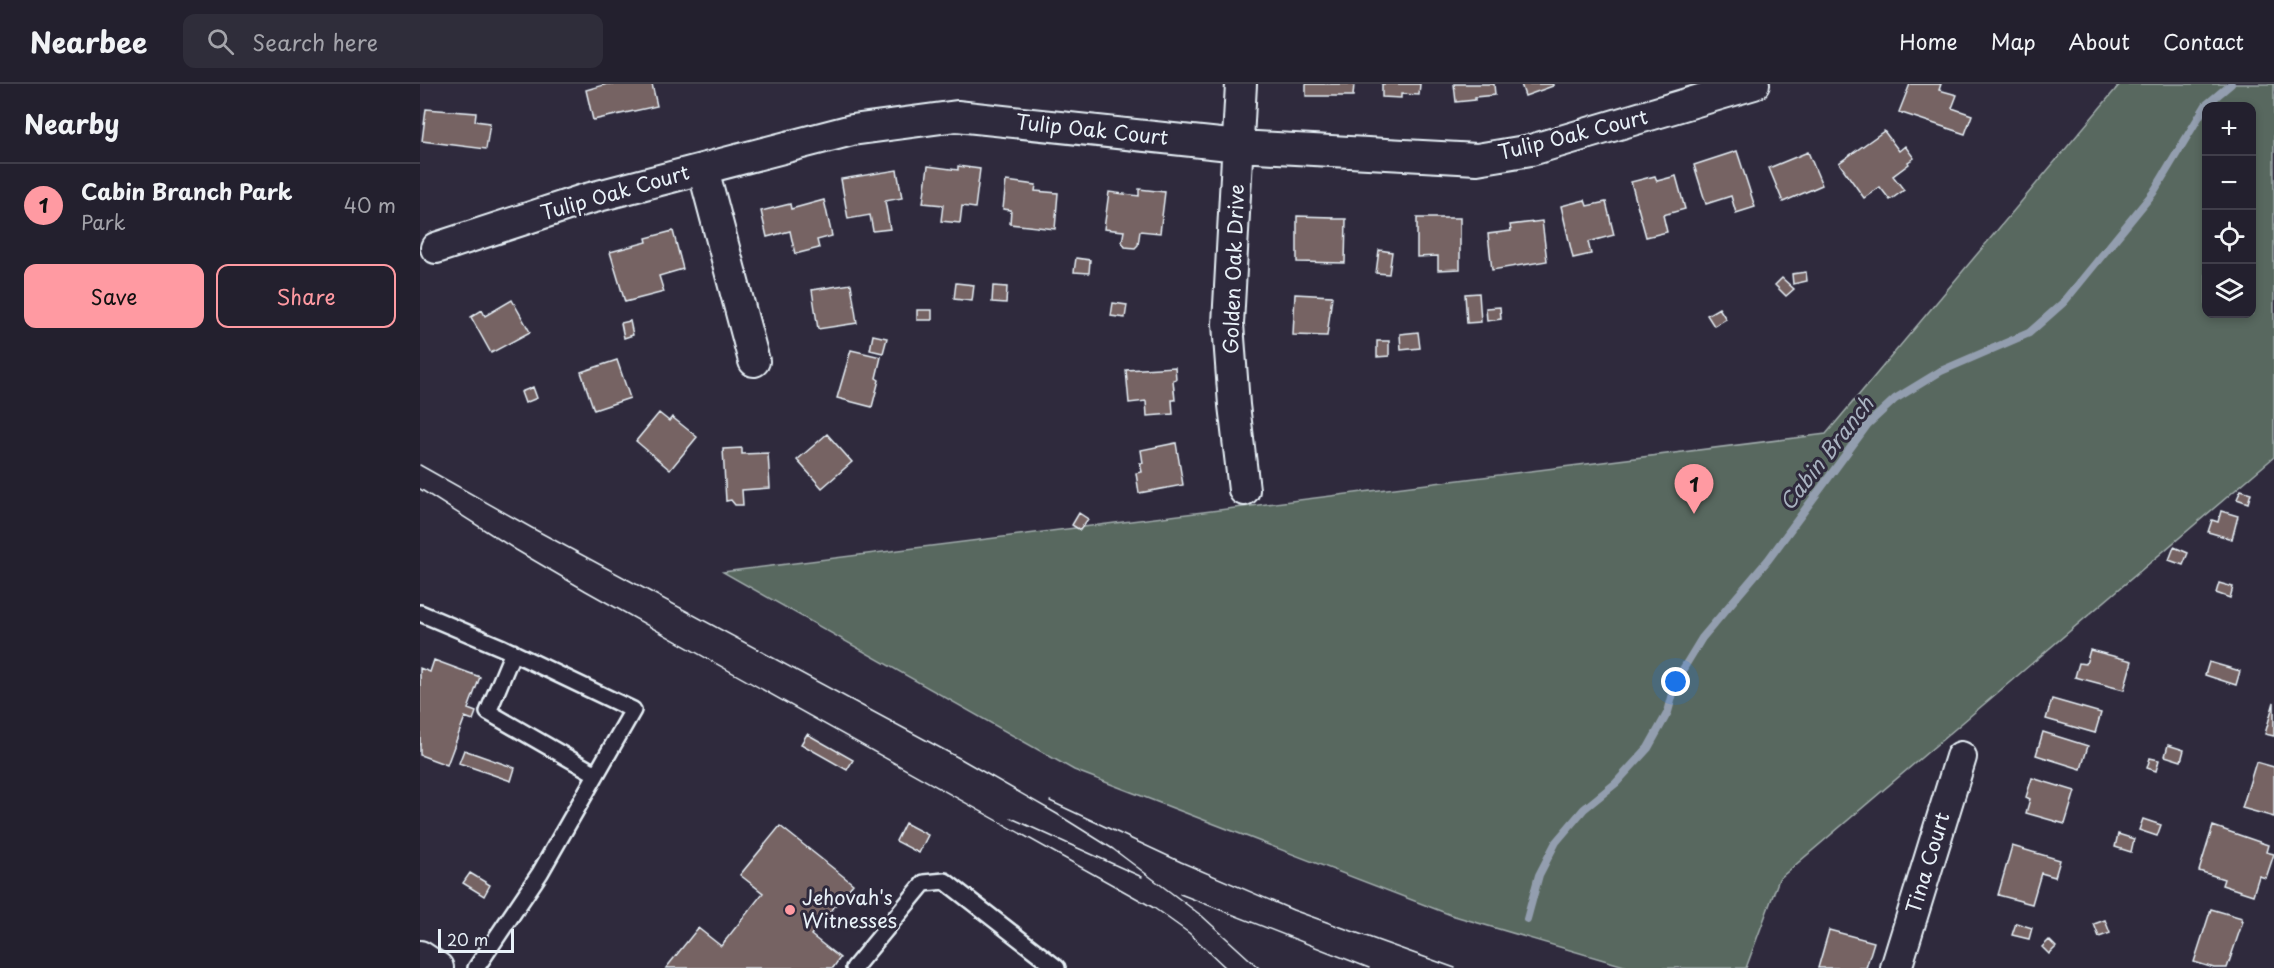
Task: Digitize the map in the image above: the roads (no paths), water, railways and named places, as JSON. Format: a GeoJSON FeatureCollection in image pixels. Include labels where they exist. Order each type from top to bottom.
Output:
{"type":"FeatureCollection","features":[{"type":"Feature","properties":{"kind":"street","name":"Golden Oak Drive"},"geometry":{"type":"LineString","coordinates":[[1242,84],[1228,324],[1244,490]]}},
{"type":"Feature","properties":{"kind":"street","name":"Tulip Oak Court"},"geometry":{"type":"LineString","coordinates":[[436,248],[584,200],[852,130],[957,116],[1239,146],[1477,159],[1531,150],[1754,84]]}},
{"type":"Feature","properties":{"kind":"street"},"geometry":{"type":"LineString","coordinates":[[703,169],[754,361]]}},
{"type":"Feature","properties":{"kind":"street","name":"Tina Court"},"geometry":{"type":"LineString","coordinates":[[1896,968],[1961,757]]}},
{"type":"Feature","properties":{"kind":"street"},"geometry":{"type":"LineString","coordinates":[[420,956],[438,968]]}},
{"type":"Feature","properties":{"kind":"lane"},"geometry":{"type":"LineString","coordinates":[[420,613],[513,652],[633,710],[540,873],[476,968]]}},
{"type":"Feature","properties":{"kind":"lane"},"geometry":{"type":"LineString","coordinates":[[513,652],[488,712],[596,774]]}},
{"type":"Feature","properties":{"kind":"lane"},"geometry":{"type":"LineString","coordinates":[[854,968],[924,883],[945,881],[1057,968]]}},
{"type":"Feature","properties":{"kind":"waterway","name":"Cabin Branch"},"geometry":{"type":"LineString","coordinates":[[1527,919],[1539,875],[1556,842],[1584,809],[1616,783],[1648,748],[1668,712],[1677,679],[1702,638],[1768,560],[1868,424],[1895,399],[1941,371],[2029,333],[2064,302],[2153,193],[2206,105],[2231,84]]}},
{"type":"Feature","properties":{"kind":"tram line"},"geometry":{"type":"LineString","coordinates":[[420,465],[532,528],[961,759],[1057,814],[1113,849],[1202,916],[1259,968]]}},
{"type":"Feature","properties":{"kind":"tram line"},"geometry":{"type":"LineString","coordinates":[[420,489],[586,591],[1154,908],[1189,933],[1226,968]]}},
{"type":"Feature","properties":{"kind":"tram line"},"geometry":{"type":"LineString","coordinates":[[1050,801],[1181,862],[1293,910],[1455,968]]}},
{"type":"Feature","properties":{"kind":"tram line"},"geometry":{"type":"LineString","coordinates":[[1011,818],[1142,877]]}},
{"type":"Feature","properties":{"kind":"tram line"},"geometry":{"type":"LineString","coordinates":[[1180,894],[1369,968]]}},
{"type":"Feature","properties":{"kind":"place","name":"Cabin Branch Park"},"geometry":{"type":"Point","coordinates":[1694,514]}},
{"type":"Feature","properties":{"kind":"place","name":"Jehovah's Witnesses"},"geometry":{"type":"Point","coordinates":[790,910]}}]}
